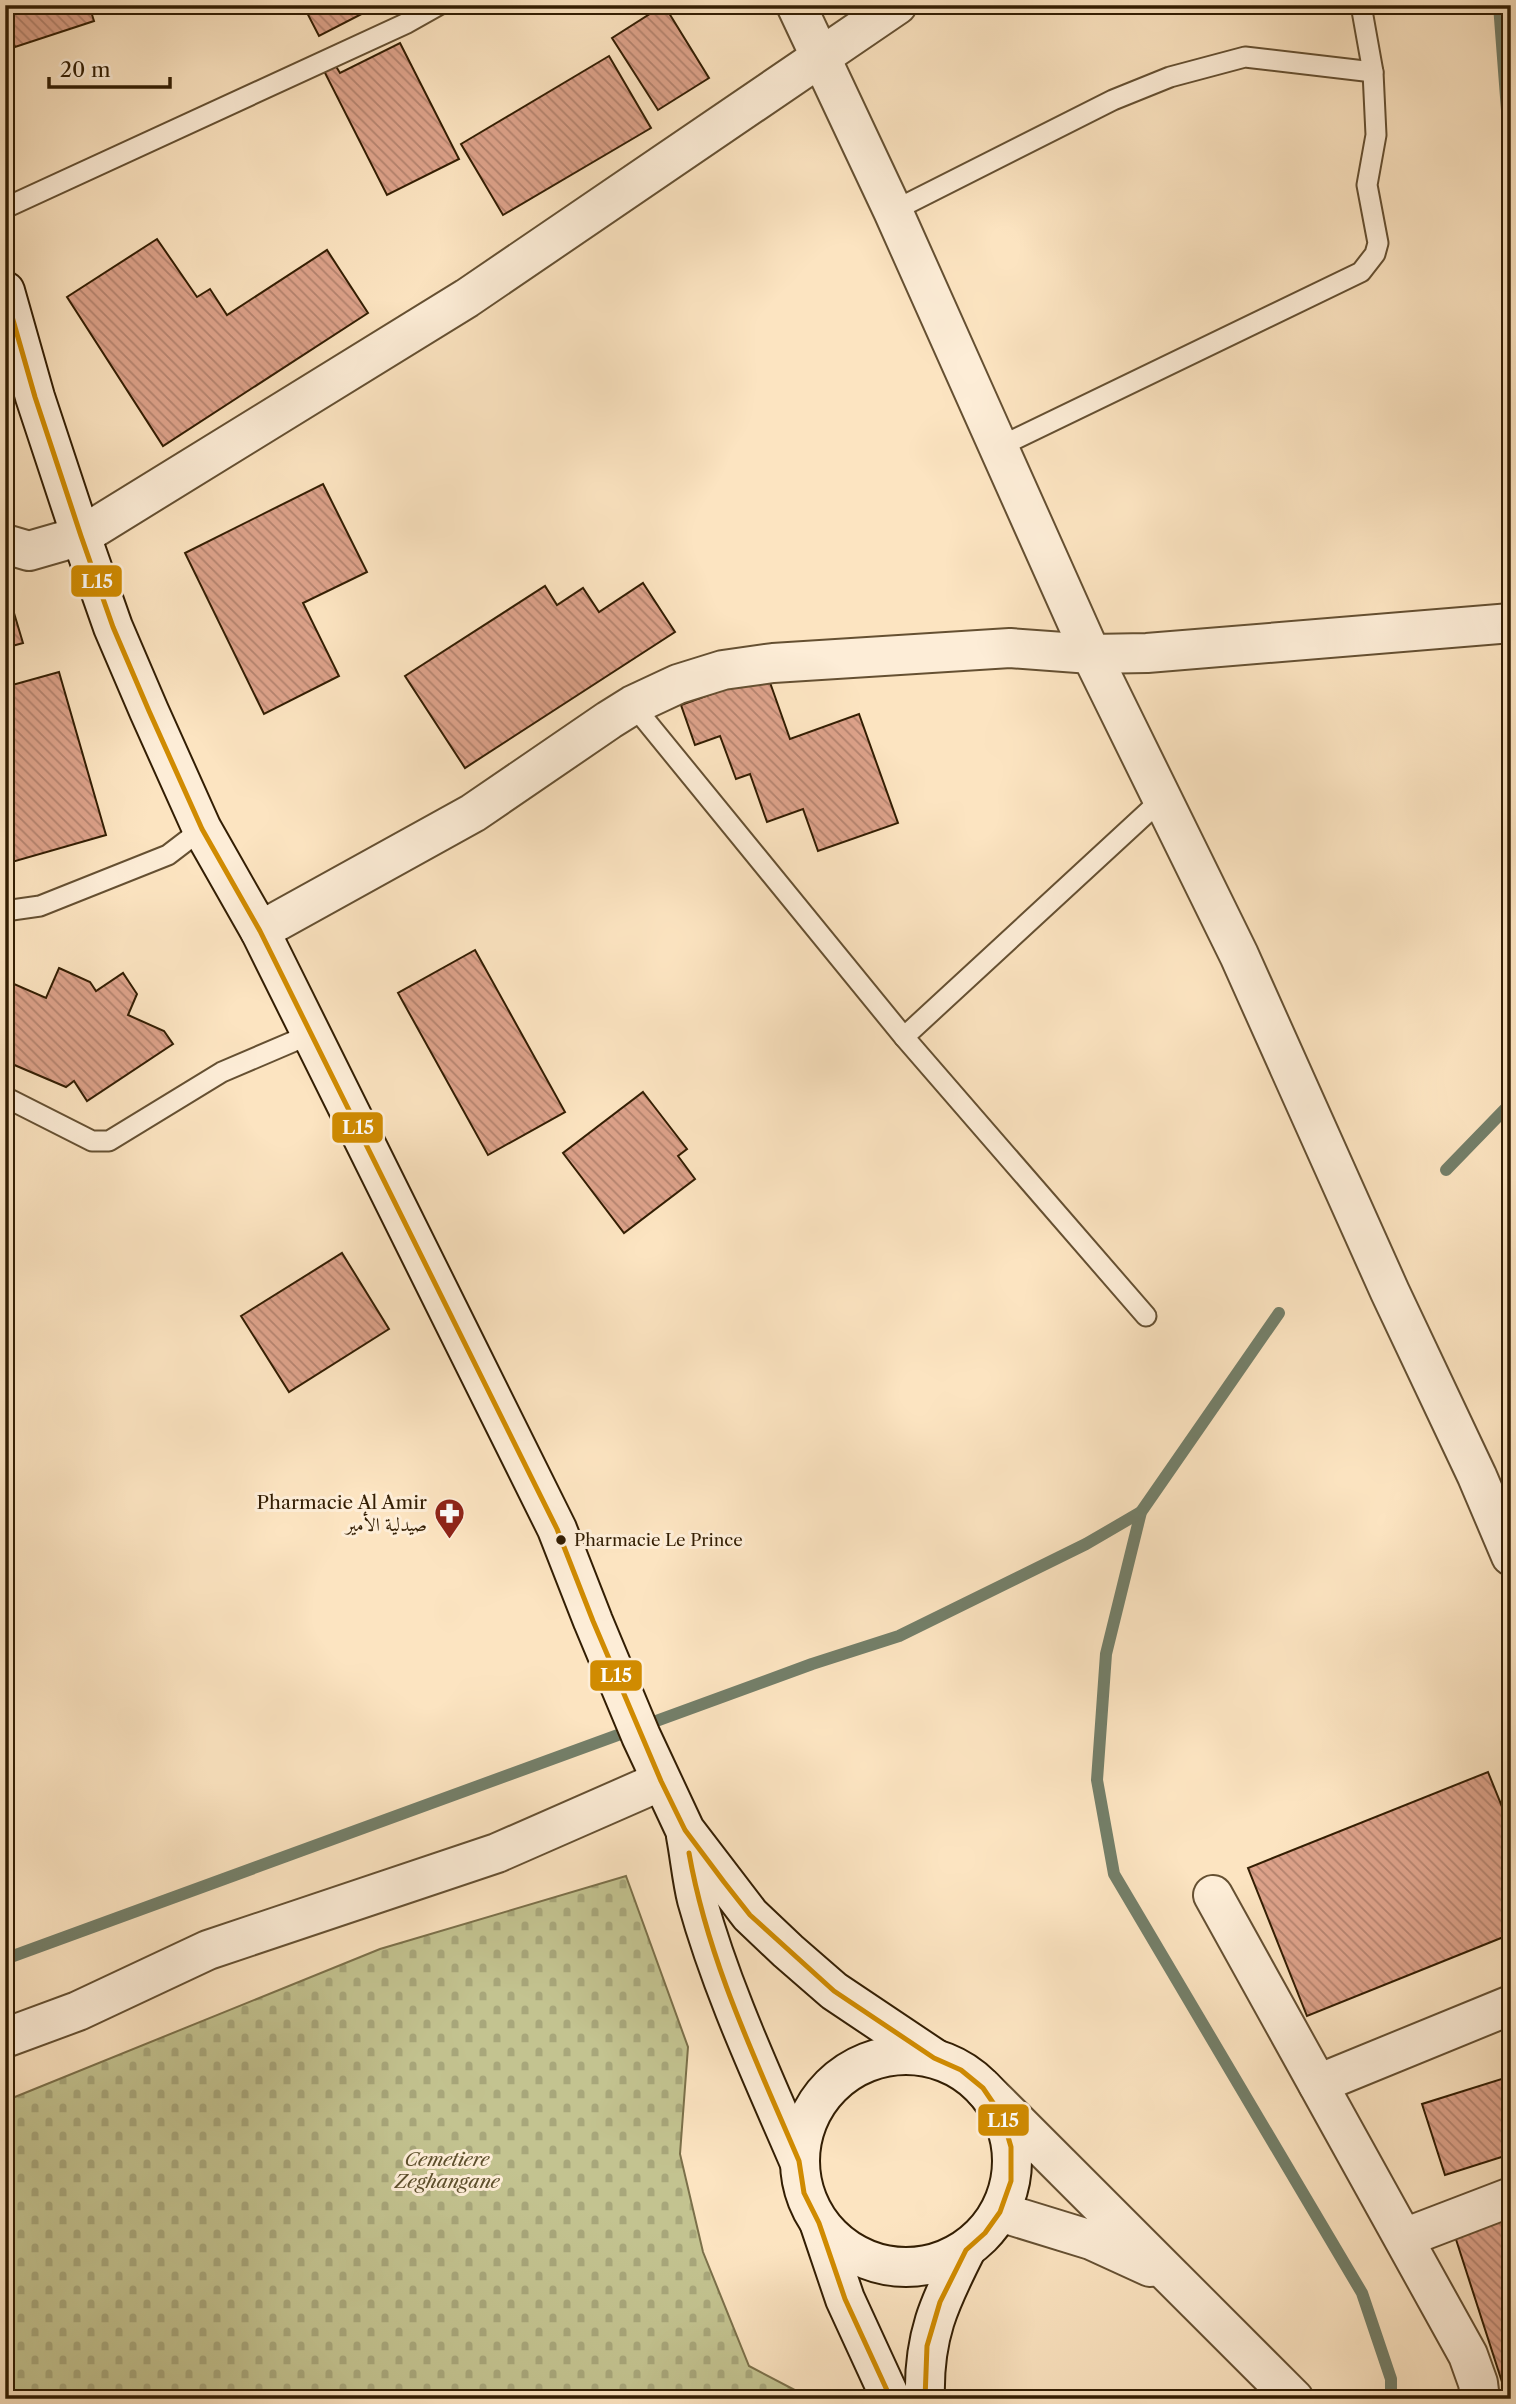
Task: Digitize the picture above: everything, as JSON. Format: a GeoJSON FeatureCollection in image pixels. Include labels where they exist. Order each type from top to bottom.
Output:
{"type":"FeatureCollection","features":[{"type":"Feature","properties":{"kind":"street"},"geometry":{"type":"LineString","coordinates":[[796,5],[893,211],[1091,654],[1239,955],[1511,1556]]}},
{"type":"Feature","properties":{"kind":"street"},"geometry":{"type":"LineString","coordinates":[[5,544],[29,551],[80,536],[467,298],[898,5]]}},
{"type":"Feature","properties":{"kind":"street"},"geometry":{"type":"LineString","coordinates":[[5,291],[35,397],[113,627],[202,829],[260,931],[443,1294],[557,1529],[641,1736],[685,1830],[750,1915],[788,1951],[834,1992],[934,2058],[961,2070],[983,2088],[1294,2399]]}},
{"type":"Feature","properties":{"kind":"street"},"geometry":{"type":"LineString","coordinates":[[260,931],[473,813],[633,705],[678,684],[723,670],[773,663],[1010,648],[1091,654],[1147,653],[1511,623]]}},
{"type":"Feature","properties":{"kind":"street"},"geometry":{"type":"LineString","coordinates":[[5,2038],[78,2011],[208,1950],[497,1853],[662,1781]]}},
{"type":"Feature","properties":{"kind":"street"},"geometry":{"type":"LineString","coordinates":[[685,1830],[697,1898],[720,1973],[799,2161],[804,2193],[819,2223],[845,2299],[891,2399]]}},
{"type":"Feature","properties":{"kind":"street"},"geometry":{"type":"LineString","coordinates":[[1213,1895],[1468,2355],[1478,2383],[1480,2399]]}},
{"type":"Feature","properties":{"kind":"street"},"geometry":{"type":"LineString","coordinates":[[1318,2084],[1511,2005]]}},
{"type":"Feature","properties":{"kind":"street"},"geometry":{"type":"LineString","coordinates":[[799,2161],[804,2128],[819,2099],[841,2076],[870,2060],[902,2054],[934,2058]]}},
{"type":"Feature","properties":{"kind":"street"},"geometry":{"type":"LineString","coordinates":[[819,2223],[849,2251],[887,2267],[915,2268],[942,2262],[966,2250],[985,2233],[1000,2212],[1010,2181],[1012,2147],[1002,2116],[983,2088]]}},
{"type":"Feature","properties":{"kind":"street"},"geometry":{"type":"LineString","coordinates":[[1404,2238],[1511,2197]]}},
{"type":"Feature","properties":{"kind":"street"},"geometry":{"type":"LineString","coordinates":[[1000,2212],[1091,2240],[1177,2281]]}},
{"type":"Feature","properties":{"kind":"street"},"geometry":{"type":"LineString","coordinates":[[925,2399],[927,2346],[932,2324],[966,2250]]}},
{"type":"Feature","properties":{"kind":"lane"},"geometry":{"type":"LineString","coordinates":[[5,208],[407,23],[439,5]]}},
{"type":"Feature","properties":{"kind":"lane"},"geometry":{"type":"LineString","coordinates":[[999,447],[1361,272],[1375,254],[1378,243],[1367,185],[1376,135],[1373,72],[1361,5]]}},
{"type":"Feature","properties":{"kind":"lane"},"geometry":{"type":"LineString","coordinates":[[893,211],[1113,100],[1170,77],[1245,57],[1373,72]]}},
{"type":"Feature","properties":{"kind":"lane"},"geometry":{"type":"LineString","coordinates":[[633,705],[904,1037],[1146,1316]]}},
{"type":"Feature","properties":{"kind":"lane"},"geometry":{"type":"LineString","coordinates":[[904,1037],[1162,799]]}},
{"type":"Feature","properties":{"kind":"lane"},"geometry":{"type":"LineString","coordinates":[[5,911],[40,906],[168,855],[202,829]]}},
{"type":"Feature","properties":{"kind":"lane"},"geometry":{"type":"LineString","coordinates":[[5,1097],[92,1141],[109,1141],[222,1072],[311,1034]]}},
{"type":"Feature","properties":{"kind":"green space","name":"Cemetiere Zeghangane"},"geometry":{"type":"Polygon","coordinates":[[[626,1876],[688,2047],[680,2154],[703,2252],[749,2366],[812,2399],[5,2399],[5,2101],[380,1949],[626,1876]]]}},
{"type":"Feature","properties":{"kind":"building"},"geometry":{"type":"Polygon","coordinates":[[[5,5],[89,5],[94,21],[15,47],[5,18],[5,5]]]}},
{"type":"Feature","properties":{"kind":"building"},"geometry":{"type":"Polygon","coordinates":[[[303,5],[379,5],[319,36],[303,5]]]}},
{"type":"Feature","properties":{"kind":"building"},"geometry":{"type":"Polygon","coordinates":[[[664,5],[709,78],[658,110],[612,38],[664,5]]]}},
{"type":"Feature","properties":{"kind":"building"},"geometry":{"type":"Polygon","coordinates":[[[400,43],[459,159],[387,195],[323,69],[334,63],[340,73],[400,43]]]}},
{"type":"Feature","properties":{"kind":"building"},"geometry":{"type":"Polygon","coordinates":[[[609,56],[651,128],[503,215],[461,144],[609,56]]]}},
{"type":"Feature","properties":{"kind":"building"},"geometry":{"type":"Polygon","coordinates":[[[157,239],[197,297],[210,289],[227,315],[327,250],[368,313],[163,446],[67,297],[157,239]]]}},
{"type":"Feature","properties":{"kind":"building"},"geometry":{"type":"Polygon","coordinates":[[[323,484],[367,572],[303,603],[339,676],[264,714],[185,553],[323,484]]]}},
{"type":"Feature","properties":{"kind":"building"},"geometry":{"type":"Polygon","coordinates":[[[5,583],[23,643],[5,648],[5,583]]]}},
{"type":"Feature","properties":{"kind":"building"},"geometry":{"type":"Polygon","coordinates":[[[643,583],[675,632],[465,768],[405,676],[545,586],[557,605],[583,588],[599,612],[643,583]]]}},
{"type":"Feature","properties":{"kind":"building"},"geometry":{"type":"Polygon","coordinates":[[[59,672],[106,835],[5,864],[5,687],[59,672]]]}},
{"type":"Feature","properties":{"kind":"building"},"geometry":{"type":"Polygon","coordinates":[[[767,674],[790,739],[859,714],[898,823],[818,851],[803,809],[767,822],[750,774],[736,779],[720,736],[695,745],[681,705],[767,674]]]}},
{"type":"Feature","properties":{"kind":"building"},"geometry":{"type":"Polygon","coordinates":[[[475,950],[565,1112],[488,1155],[398,993],[475,950]]]}},
{"type":"Feature","properties":{"kind":"building"},"geometry":{"type":"Polygon","coordinates":[[[59,968],[90,982],[96,991],[123,973],[137,994],[128,1015],[164,1031],[173,1044],[87,1101],[74,1081],[66,1087],[5,1061],[5,980],[46,998],[59,968]]]}},
{"type":"Feature","properties":{"kind":"building"},"geometry":{"type":"Polygon","coordinates":[[[643,1092],[687,1149],[678,1156],[695,1179],[624,1233],[563,1153],[643,1092]]]}},
{"type":"Feature","properties":{"kind":"building"},"geometry":{"type":"Polygon","coordinates":[[[342,1253],[389,1329],[289,1392],[241,1316],[342,1253]]]}},
{"type":"Feature","properties":{"kind":"building"},"geometry":{"type":"Polygon","coordinates":[[[1488,1772],[1511,1829],[1511,1934],[1307,2016],[1248,1868],[1488,1772]]]}},
{"type":"Feature","properties":{"kind":"building"},"geometry":{"type":"Polygon","coordinates":[[[1511,2076],[1511,2154],[1445,2175],[1422,2104],[1511,2076]]]}},
{"type":"Feature","properties":{"kind":"building"},"geometry":{"type":"Polygon","coordinates":[[[1511,2204],[1511,2383],[1503,2385],[1451,2224],[1511,2204]]]}},
{"type":"Feature","properties":{"kind":"waterway"},"geometry":{"type":"LineString","coordinates":[[1499,5],[1511,163]]}},
{"type":"Feature","properties":{"kind":"waterway"},"geometry":{"type":"LineString","coordinates":[[1446,1170],[1511,1103]]}},
{"type":"Feature","properties":{"kind":"waterway"},"geometry":{"type":"LineString","coordinates":[[1279,1313],[1141,1512],[1106,1654],[1097,1780],[1114,1874],[1362,2293],[1391,2379],[1391,2399]]}},
{"type":"Feature","properties":{"kind":"waterway"},"geometry":{"type":"LineString","coordinates":[[5,1959],[812,1664],[899,1636],[1086,1544],[1141,1512]]}},
{"type":"Feature","properties":{"kind":"transit line","name":"L15"},"geometry":{"type":"LineString","coordinates":[[5,292],[35,397],[81,536],[113,627],[149,711],[202,829],[260,931],[557,1529],[661,1781],[685,1830],[750,1915],[834,1991],[934,2058],[961,2070],[983,2088],[1002,2116],[1011,2147],[1011,2181],[1000,2212],[985,2233],[966,2250],[940,2302],[927,2346],[925,2399]]}},
{"type":"Feature","properties":{"kind":"transit line","name":"L15"},"geometry":{"type":"LineString","coordinates":[[689,1853],[708,1932],[735,2010],[799,2161],[804,2193],[819,2223],[845,2299],[891,2399]]}},
{"type":"Feature","properties":{"kind":"place","name":"Pharmacie Al Amir صيدلية الأمير"},"geometry":{"type":"Point","coordinates":[450,1540]}},
{"type":"Feature","properties":{"kind":"place","name":"Pharmacie Le Prince"},"geometry":{"type":"Point","coordinates":[561,1540]}}]}
